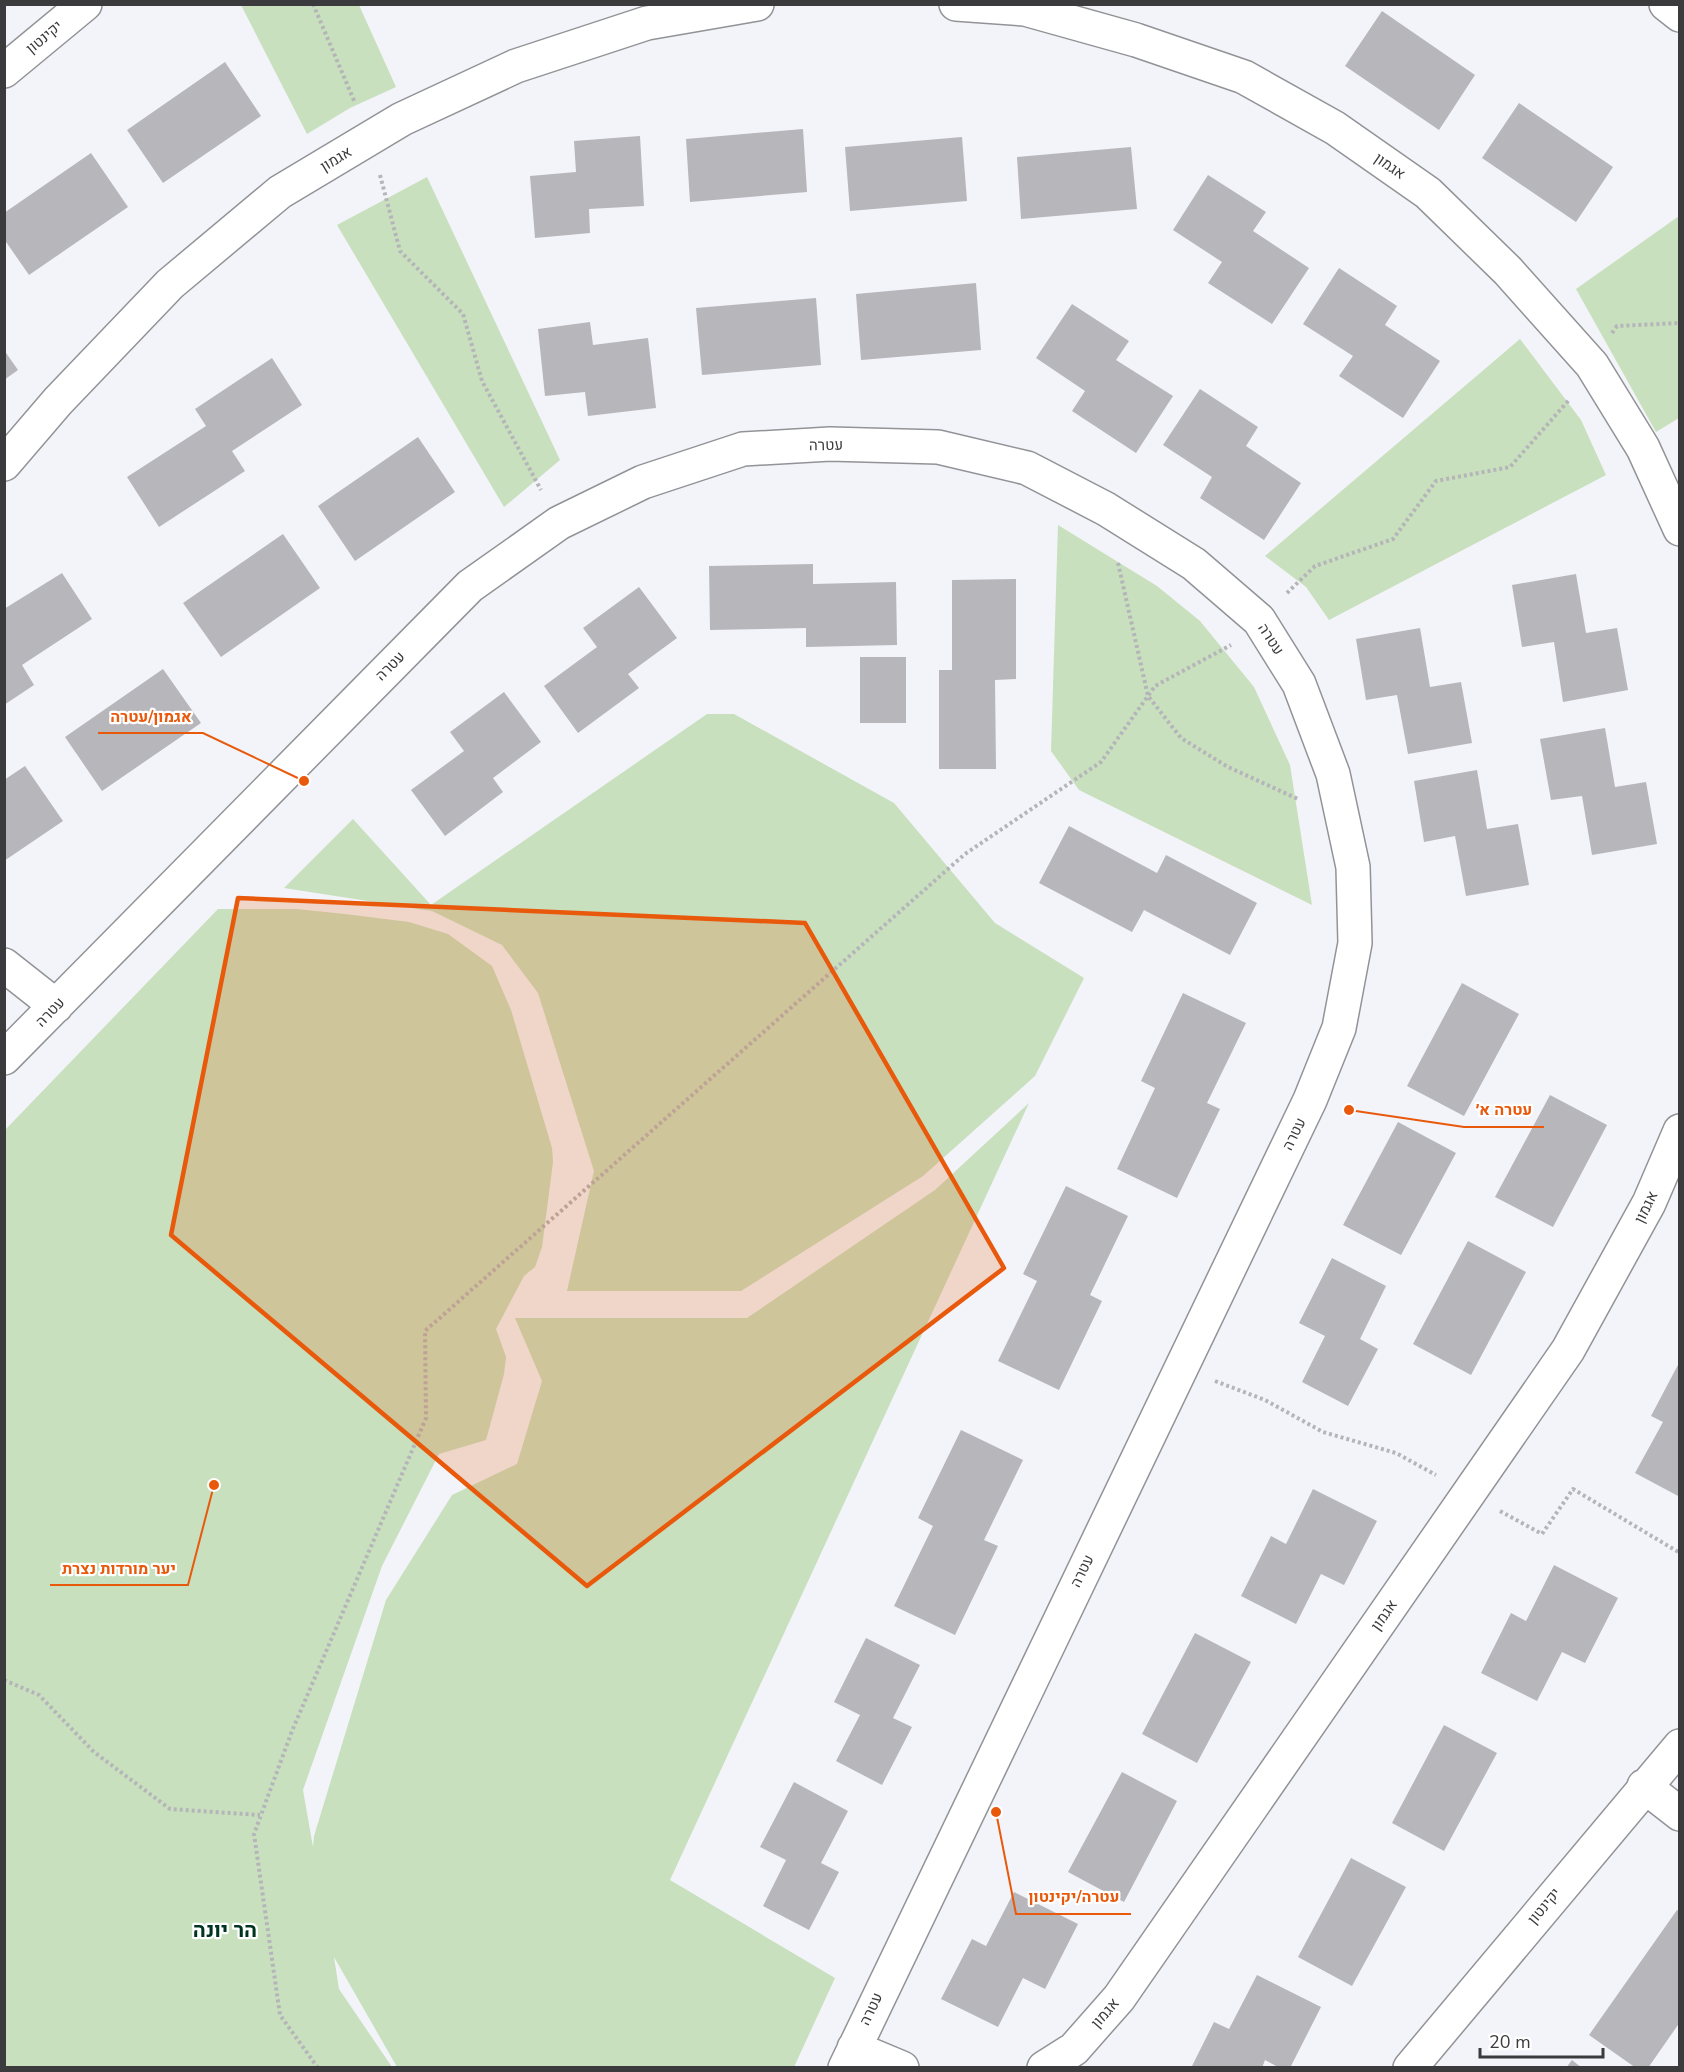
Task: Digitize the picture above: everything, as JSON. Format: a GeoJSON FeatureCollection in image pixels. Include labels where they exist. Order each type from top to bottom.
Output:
{"type":"FeatureCollection","features":[{"type":"Feature","properties":{"kind":"street","name":"יקינטון"},"geometry":{"type":"LineString","coordinates":[[4,71],[85,4]]}},
{"type":"Feature","properties":{"kind":"street","name":"אגמון"},"geometry":{"type":"LineString","coordinates":[[4,464],[58,401],[170,284],[280,192],[402,119],[516,66],[647,23],[757,4]]}},
{"type":"Feature","properties":{"kind":"street","name":"אגמון"},"geometry":{"type":"LineString","coordinates":[[956,4],[1025,9],[1136,40],[1244,77],[1335,128],[1428,193],[1508,271],[1592,365],[1643,448],[1680,529]]}},
{"type":"Feature","properties":{"kind":"street"},"geometry":{"type":"LineString","coordinates":[[1666,4],[1680,15]]}},
{"type":"Feature","properties":{"kind":"street","name":"עטרה"},"geometry":{"type":"LineString","coordinates":[[4,1058],[210,846],[470,586],[559,523],[643,482],[743,449],[830,444],[938,447],[1027,468],[1106,509],[1194,564],[1259,620],[1299,684],[1333,774],[1353,867],[1354,943],[1335,1038],[1310,1100],[849,2058]]}},
{"type":"Feature","properties":{"kind":"street"},"geometry":{"type":"LineString","coordinates":[[4,965],[56,1006]]}},
{"type":"Feature","properties":{"kind":"street","name":"אגמון"},"geometry":{"type":"LineString","coordinates":[[1044,2067],[1074,2049],[1119,1998],[1568,1350],[1649,1203],[1680,1131]]}},
{"type":"Feature","properties":{"kind":"street","name":"יקינטון"},"geometry":{"type":"LineString","coordinates":[[1410,2067],[1644,1786],[1680,1746]]}},
{"type":"Feature","properties":{"kind":"street"},"geometry":{"type":"LineString","coordinates":[[1644,1786],[1680,1814]]}},
{"type":"Feature","properties":{"kind":"street"},"geometry":{"type":"LineString","coordinates":[[849,2058],[902,2067]]}},
{"type":"Feature","properties":{"kind":"path"},"geometry":{"type":"LineString","coordinates":[[313,4],[370,138],[400,251],[463,314],[482,381],[559,523]]}},
{"type":"Feature","properties":{"kind":"path"},"geometry":{"type":"LineString","coordinates":[[318,2067],[280,2016],[254,1834],[292,1731],[426,1418],[424,1331],[964,854],[1101,762],[1155,686],[1234,643],[1315,566],[1392,539],[1436,481],[1510,467],[1570,398],[1617,326],[1680,323]]}},
{"type":"Feature","properties":{"kind":"path"},"geometry":{"type":"LineString","coordinates":[[1106,509],[1148,696],[1181,738],[1228,767],[1342,818]]}},
{"type":"Feature","properties":{"kind":"path"},"geometry":{"type":"LineString","coordinates":[[4,1680],[39,1695],[94,1752],[170,1809],[261,1815]]}},
{"type":"Feature","properties":{"kind":"highlighted area"},"geometry":{"type":"Polygon","coordinates":[[[238,898],[805,923],[1004,1268],[587,1586],[171,1235],[238,898]]]}},
{"type":"Feature","properties":{"kind":"green space"},"geometry":{"type":"Polygon","coordinates":[[[241,5],[359,5],[396,87],[350,108],[307,134],[241,5]]]}},
{"type":"Feature","properties":{"kind":"green space"},"geometry":{"type":"Polygon","coordinates":[[[427,177],[560,460],[504,507],[337,225],[427,177]]]}},
{"type":"Feature","properties":{"kind":"green space"},"geometry":{"type":"Polygon","coordinates":[[[1679,216],[1679,418],[1656,432],[1576,289],[1679,216]]]}},
{"type":"Feature","properties":{"kind":"green space"},"geometry":{"type":"Polygon","coordinates":[[[1520,339],[1581,420],[1606,475],[1329,620],[1306,587],[1265,556],[1520,339]]]}},
{"type":"Feature","properties":{"kind":"green space"},"geometry":{"type":"Polygon","coordinates":[[[1058,525],[1157,586],[1200,621],[1254,687],[1290,765],[1312,905],[1079,790],[1051,751],[1058,525]]]}},
{"type":"Feature","properties":{"kind":"green space"},"geometry":{"type":"Polygon","coordinates":[[[707,714],[734,714],[894,803],[995,923],[1084,978],[1035,1076],[923,1176],[741,1291],[567,1291],[594,1171],[538,993],[502,945],[432,911],[284,888],[353,819],[431,905],[707,714]]]}},
{"type":"Feature","properties":{"kind":"green space"},"geometry":{"type":"Polygon","coordinates":[[[218,909],[296,909],[345,914],[409,922],[448,934],[492,966],[511,1010],[552,1148],[553,1162],[542,1247],[535,1267],[524,1276],[496,1329],[506,1357],[504,1374],[486,1440],[439,1454],[382,1566],[303,1790],[313,1847],[314,1836],[386,1600],[452,1495],[517,1464],[542,1381],[515,1318],[747,1318],[935,1190],[1029,1103],[670,1880],[835,1978],[794,2067],[397,2067],[334,1957],[339,1989],[392,2067],[5,2067],[5,1130],[218,909]]]}},
{"type":"Feature","properties":{"kind":"building"},"geometry":{"type":"Polygon","coordinates":[[[1382,11],[1475,75],[1439,130],[1345,66],[1382,11]]]}},
{"type":"Feature","properties":{"kind":"building"},"geometry":{"type":"Polygon","coordinates":[[[225,62],[261,116],[163,183],[127,130],[225,62]]]}},
{"type":"Feature","properties":{"kind":"building"},"geometry":{"type":"Polygon","coordinates":[[[1519,103],[1613,167],[1576,222],[1482,158],[1519,103]]]}},
{"type":"Feature","properties":{"kind":"building"},"geometry":{"type":"Polygon","coordinates":[[[803,129],[807,192],[690,202],[686,139],[803,129]]]}},
{"type":"Feature","properties":{"kind":"building"},"geometry":{"type":"Polygon","coordinates":[[[640,136],[644,206],[589,209],[590,233],[535,238],[530,176],[576,172],[574,141],[640,136]]]}},
{"type":"Feature","properties":{"kind":"building"},"geometry":{"type":"Polygon","coordinates":[[[962,137],[967,201],[850,211],[845,147],[962,137]]]}},
{"type":"Feature","properties":{"kind":"building"},"geometry":{"type":"Polygon","coordinates":[[[1131,147],[1137,209],[1021,219],[1017,157],[1131,147]]]}},
{"type":"Feature","properties":{"kind":"building"},"geometry":{"type":"Polygon","coordinates":[[[91,153],[128,207],[29,275],[4,239],[4,213],[91,153]]]}},
{"type":"Feature","properties":{"kind":"building"},"geometry":{"type":"Polygon","coordinates":[[[1208,175],[1266,212],[1253,231],[1309,268],[1272,324],[1208,283],[1222,262],[1173,230],[1208,175]]]}},
{"type":"Feature","properties":{"kind":"building"},"geometry":{"type":"Polygon","coordinates":[[[1339,268],[1397,306],[1385,325],[1440,361],[1403,418],[1339,376],[1353,356],[1303,324],[1339,268]]]}},
{"type":"Feature","properties":{"kind":"building"},"geometry":{"type":"Polygon","coordinates":[[[976,283],[981,350],[861,360],[856,294],[976,283]]]}},
{"type":"Feature","properties":{"kind":"building"},"geometry":{"type":"Polygon","coordinates":[[[816,298],[821,365],[702,375],[696,308],[816,298]]]}},
{"type":"Feature","properties":{"kind":"building"},"geometry":{"type":"Polygon","coordinates":[[[1072,304],[1129,341],[1116,360],[1173,396],[1136,453],[1072,411],[1085,391],[1036,358],[1072,304]]]}},
{"type":"Feature","properties":{"kind":"building"},"geometry":{"type":"Polygon","coordinates":[[[590,322],[593,345],[648,338],[656,408],[588,416],[585,392],[545,396],[538,329],[590,322]]]}},
{"type":"Feature","properties":{"kind":"building"},"geometry":{"type":"Polygon","coordinates":[[[4,350],[18,370],[4,380],[4,350]]]}},
{"type":"Feature","properties":{"kind":"building"},"geometry":{"type":"Polygon","coordinates":[[[272,358],[302,405],[232,451],[245,471],[159,527],[127,477],[206,426],[195,409],[272,358]]]}},
{"type":"Feature","properties":{"kind":"building"},"geometry":{"type":"Polygon","coordinates":[[[1200,389],[1258,427],[1246,446],[1301,483],[1264,540],[1200,498],[1212,477],[1163,445],[1200,389]]]}},
{"type":"Feature","properties":{"kind":"building"},"geometry":{"type":"Polygon","coordinates":[[[418,437],[455,492],[355,561],[318,506],[418,437]]]}},
{"type":"Feature","properties":{"kind":"building"},"geometry":{"type":"Polygon","coordinates":[[[283,534],[320,588],[221,657],[183,603],[283,534]]]}},
{"type":"Feature","properties":{"kind":"building"},"geometry":{"type":"Polygon","coordinates":[[[813,564],[813,584],[896,582],[897,645],[806,647],[806,628],[710,630],[709,566],[813,564]]]}},
{"type":"Feature","properties":{"kind":"building"},"geometry":{"type":"Polygon","coordinates":[[[62,573],[92,619],[22,665],[34,685],[4,705],[4,609],[62,573]]]}},
{"type":"Feature","properties":{"kind":"building"},"geometry":{"type":"Polygon","coordinates":[[[1576,574],[1586,633],[1617,628],[1628,690],[1563,702],[1554,642],[1522,647],[1512,585],[1576,574]]]}},
{"type":"Feature","properties":{"kind":"building"},"geometry":{"type":"Polygon","coordinates":[[[1016,579],[1016,679],[995,680],[996,769],[939,769],[939,670],[952,670],[952,580],[1016,579]]]}},
{"type":"Feature","properties":{"kind":"building"},"geometry":{"type":"Polygon","coordinates":[[[639,587],[677,638],[628,674],[639,688],[578,733],[544,686],[597,647],[583,628],[639,587]]]}},
{"type":"Feature","properties":{"kind":"building"},"geometry":{"type":"Polygon","coordinates":[[[1420,628],[1430,687],[1461,682],[1472,743],[1408,754],[1397,695],[1366,700],[1356,639],[1420,628]]]}},
{"type":"Feature","properties":{"kind":"building"},"geometry":{"type":"Polygon","coordinates":[[[860,657],[906,657],[906,723],[860,723],[860,657]]]}},
{"type":"Feature","properties":{"kind":"building"},"geometry":{"type":"Polygon","coordinates":[[[163,669],[201,723],[102,791],[65,737],[163,669]]]}},
{"type":"Feature","properties":{"kind":"building"},"geometry":{"type":"Polygon","coordinates":[[[504,692],[541,742],[493,778],[503,792],[445,836],[411,790],[464,751],[450,732],[504,692]]]}},
{"type":"Feature","properties":{"kind":"building"},"geometry":{"type":"Polygon","coordinates":[[[1605,728],[1615,787],[1646,782],[1657,844],[1592,855],[1582,796],[1551,800],[1540,739],[1605,728]]]}},
{"type":"Feature","properties":{"kind":"building"},"geometry":{"type":"Polygon","coordinates":[[[25,766],[63,821],[4,861],[4,780],[25,766]]]}},
{"type":"Feature","properties":{"kind":"building"},"geometry":{"type":"Polygon","coordinates":[[[1477,770],[1487,829],[1518,824],[1529,885],[1466,896],[1455,836],[1424,842],[1414,781],[1477,770]]]}},
{"type":"Feature","properties":{"kind":"building"},"geometry":{"type":"Polygon","coordinates":[[[1069,826],[1157,873],[1166,855],[1257,903],[1230,955],[1144,910],[1132,932],[1039,883],[1069,826]]]}},
{"type":"Feature","properties":{"kind":"building"},"geometry":{"type":"Polygon","coordinates":[[[1462,983],[1519,1014],[1464,1116],[1407,1086],[1462,983]]]}},
{"type":"Feature","properties":{"kind":"building"},"geometry":{"type":"Polygon","coordinates":[[[1183,993],[1246,1023],[1207,1103],[1220,1109],[1177,1198],[1117,1169],[1155,1088],[1141,1081],[1183,993]]]}},
{"type":"Feature","properties":{"kind":"building"},"geometry":{"type":"Polygon","coordinates":[[[1550,1095],[1607,1125],[1553,1227],[1495,1197],[1550,1095]]]}},
{"type":"Feature","properties":{"kind":"building"},"geometry":{"type":"Polygon","coordinates":[[[1398,1122],[1456,1153],[1401,1255],[1343,1225],[1398,1122]]]}},
{"type":"Feature","properties":{"kind":"building"},"geometry":{"type":"Polygon","coordinates":[[[1066,1186],[1128,1216],[1090,1295],[1102,1301],[1059,1390],[998,1361],[1037,1281],[1023,1274],[1066,1186]]]}},
{"type":"Feature","properties":{"kind":"building"},"geometry":{"type":"Polygon","coordinates":[[[1468,1241],[1526,1272],[1471,1375],[1413,1344],[1468,1241]]]}},
{"type":"Feature","properties":{"kind":"building"},"geometry":{"type":"Polygon","coordinates":[[[1332,1258],[1386,1286],[1360,1339],[1378,1349],[1348,1406],[1302,1382],[1325,1336],[1299,1323],[1332,1258]]]}},
{"type":"Feature","properties":{"kind":"building"},"geometry":{"type":"Polygon","coordinates":[[[1680,1361],[1680,1497],[1635,1473],[1663,1422],[1651,1416],[1680,1361]]]}},
{"type":"Feature","properties":{"kind":"building"},"geometry":{"type":"Polygon","coordinates":[[[961,1430],[1023,1460],[984,1540],[998,1546],[955,1635],[894,1606],[933,1526],[918,1518],[961,1430]]]}},
{"type":"Feature","properties":{"kind":"building"},"geometry":{"type":"Polygon","coordinates":[[[1313,1489],[1377,1521],[1344,1585],[1321,1574],[1296,1624],[1241,1596],[1271,1536],[1286,1544],[1313,1489]]]}},
{"type":"Feature","properties":{"kind":"building"},"geometry":{"type":"Polygon","coordinates":[[[1554,1565],[1618,1598],[1585,1663],[1562,1652],[1537,1701],[1481,1673],[1511,1613],[1526,1621],[1554,1565]]]}},
{"type":"Feature","properties":{"kind":"building"},"geometry":{"type":"Polygon","coordinates":[[[1195,1633],[1251,1662],[1197,1763],[1142,1734],[1195,1633]]]}},
{"type":"Feature","properties":{"kind":"building"},"geometry":{"type":"Polygon","coordinates":[[[866,1638],[920,1665],[893,1718],[912,1727],[882,1785],[836,1761],[860,1715],[834,1702],[866,1638]]]}},
{"type":"Feature","properties":{"kind":"building"},"geometry":{"type":"Polygon","coordinates":[[[1444,1725],[1497,1753],[1444,1851],[1392,1823],[1444,1725]]]}},
{"type":"Feature","properties":{"kind":"building"},"geometry":{"type":"Polygon","coordinates":[[[1122,1772],[1177,1801],[1124,1902],[1068,1872],[1122,1772]]]}},
{"type":"Feature","properties":{"kind":"building"},"geometry":{"type":"Polygon","coordinates":[[[794,1782],[848,1811],[821,1863],[839,1872],[809,1930],[763,1906],[786,1860],[760,1847],[794,1782]]]}},
{"type":"Feature","properties":{"kind":"building"},"geometry":{"type":"Polygon","coordinates":[[[1351,1858],[1406,1887],[1352,1986],[1298,1957],[1351,1858]]]}},
{"type":"Feature","properties":{"kind":"building"},"geometry":{"type":"Polygon","coordinates":[[[1014,1892],[1078,1924],[1045,1989],[1023,1978],[998,2027],[941,1999],[972,1939],[986,1946],[1014,1892]]]}},
{"type":"Feature","properties":{"kind":"building"},"geometry":{"type":"Polygon","coordinates":[[[1677,1910],[1680,1911],[1680,2022],[1648,2068],[1636,2068],[1589,2035],[1677,1910]]]}},
{"type":"Feature","properties":{"kind":"building"},"geometry":{"type":"Polygon","coordinates":[[[1257,1975],[1321,2007],[1290,2068],[1280,2068],[1265,2060],[1262,2068],[1191,2068],[1214,2022],[1229,2029],[1257,1975]]]}},
{"type":"Feature","properties":{"kind":"building"},"geometry":{"type":"Polygon","coordinates":[[[1572,2060],[1582,2068],[1566,2068],[1572,2060]]]}},
{"type":"Feature","properties":{"kind":"place","name":"אגמון/עטרה"},"geometry":{"type":"Point","coordinates":[304,781]}},
{"type":"Feature","properties":{"kind":"place","name":"עטרה א׳"},"geometry":{"type":"Point","coordinates":[1349,1110]}},
{"type":"Feature","properties":{"kind":"place","name":"יער מורדות נצרת"},"geometry":{"type":"Point","coordinates":[214,1485]}},
{"type":"Feature","properties":{"kind":"place","name":"עטרה/יקינטון"},"geometry":{"type":"Point","coordinates":[996,1812]}},
{"type":"Feature","properties":{"kind":"district","name":"הר יונה"},"geometry":{"type":"Point","coordinates":[225,1930]}}]}
